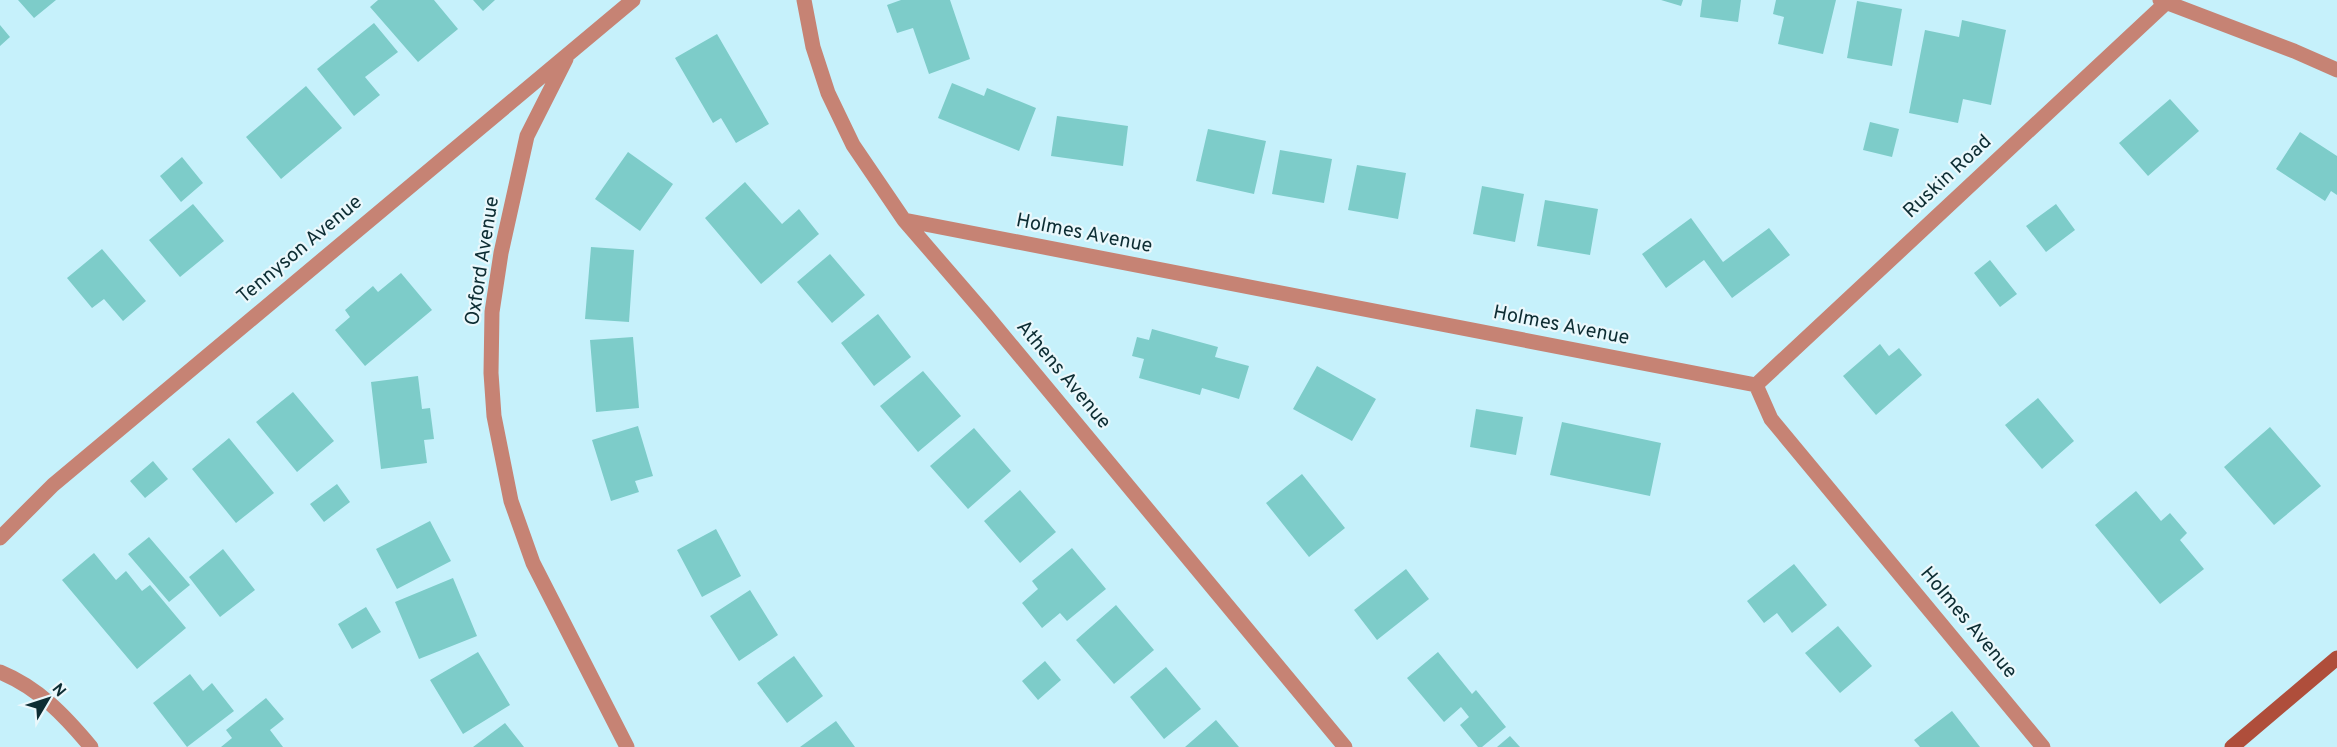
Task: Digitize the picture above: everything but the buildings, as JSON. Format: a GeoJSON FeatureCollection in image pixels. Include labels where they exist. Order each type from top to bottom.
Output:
{"type":"FeatureCollection","features":[{"type":"Feature","properties":{"kind":"main road"},"geometry":{"type":"LineString","coordinates":[[2232,747],[2337,658]]}},
{"type":"Feature","properties":{"kind":"street","name":"Tennyson Avenue"},"geometry":{"type":"LineString","coordinates":[[0,538],[53,485],[633,0]]}},
{"type":"Feature","properties":{"kind":"street","name":"Athens Avenue"},"geometry":{"type":"LineString","coordinates":[[804,0],[813,47],[828,93],[853,145],[904,220],[986,315],[1345,747]]}},
{"type":"Feature","properties":{"kind":"street"},"geometry":{"type":"LineString","coordinates":[[2165,1],[2337,70]]}},
{"type":"Feature","properties":{"kind":"street","name":"Ruskin Road"},"geometry":{"type":"LineString","coordinates":[[1755,385],[2165,1]]}},
{"type":"Feature","properties":{"kind":"street","name":"Oxford Avenue"},"geometry":{"type":"LineString","coordinates":[[568,53],[527,136],[501,254],[492,312],[491,373],[494,416],[511,501],[533,563],[627,747]]}},
{"type":"Feature","properties":{"kind":"street","name":"Holmes Avenue"},"geometry":{"type":"LineString","coordinates":[[904,220],[1755,385],[1771,419],[2043,747]]}},
{"type":"Feature","properties":{"kind":"street"},"geometry":{"type":"LineString","coordinates":[[0,672],[43,696],[66,716],[91,747]]}}]}
